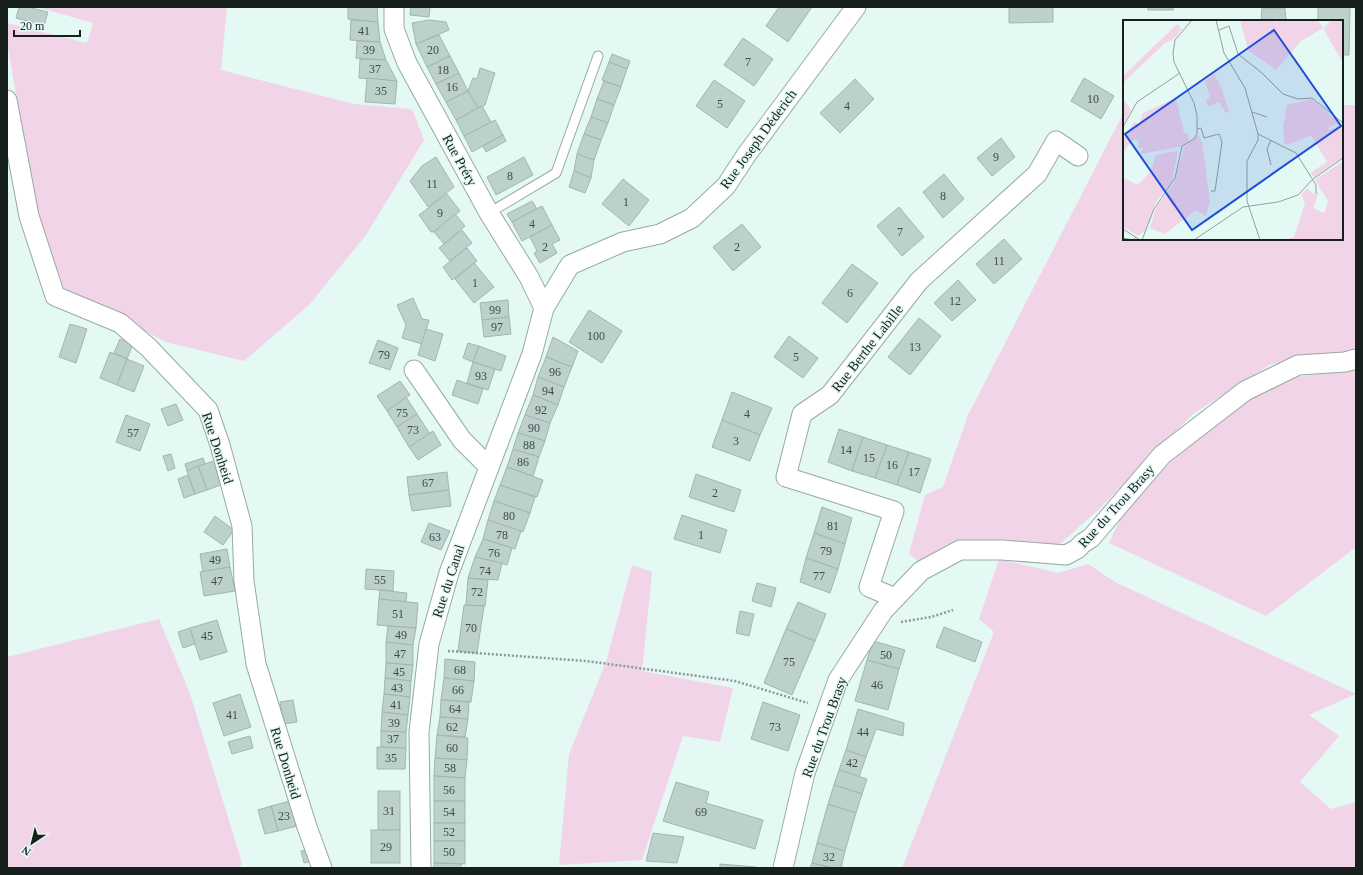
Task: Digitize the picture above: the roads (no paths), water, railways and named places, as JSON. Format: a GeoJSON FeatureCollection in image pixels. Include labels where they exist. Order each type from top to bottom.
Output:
{"type":"FeatureCollection","features":[{"type":"Feature","properties":{"kind":"street","name":"Rue Préry"},"geometry":{"type":"LineString","coordinates":[[394,7],[394,29],[407,63],[489,213],[529,277],[544,308]]}},
{"type":"Feature","properties":{"kind":"street","name":"Rue Joseph Déderich"},"geometry":{"type":"LineString","coordinates":[[544,308],[570,265],[623,242],[660,234],[692,218],[726,186],[746,154],[856,7]]}},
{"type":"Feature","properties":{"kind":"street","name":"Rue Donheid"},"geometry":{"type":"LineString","coordinates":[[7,100],[29,216],[56,296],[120,323],[148,347],[208,410],[220,445],[242,526],[244,581],[256,664],[304,820],[322,868]]}},
{"type":"Feature","properties":{"kind":"street","name":"Rue Berthe Labille"},"geometry":{"type":"LineString","coordinates":[[889,604],[869,587],[894,512],[786,477],[802,414],[830,395],[919,281],[1037,174],[1056,141],[1078,156]]}},
{"type":"Feature","properties":{"kind":"street","name":"Rue du Canal"},"geometry":{"type":"LineString","coordinates":[[421,868],[419,732],[428,650],[449,573],[532,354],[544,308]]}},
{"type":"Feature","properties":{"kind":"street","name":"Rue du Trou Brasy"},"geometry":{"type":"LineString","coordinates":[[783,868],[805,773],[838,680],[889,604],[921,571],[960,550],[1002,550],[1066,555],[1077,549],[1091,538],[1162,455],[1245,390],[1298,365],[1346,362],[1356,359]]}},
{"type":"Feature","properties":{"kind":"street"},"geometry":{"type":"LineString","coordinates":[[414,370],[462,440],[489,467]]}},
{"type":"Feature","properties":{"kind":"lane"},"geometry":{"type":"LineString","coordinates":[[489,213],[556,173],[598,56]]}}]}
